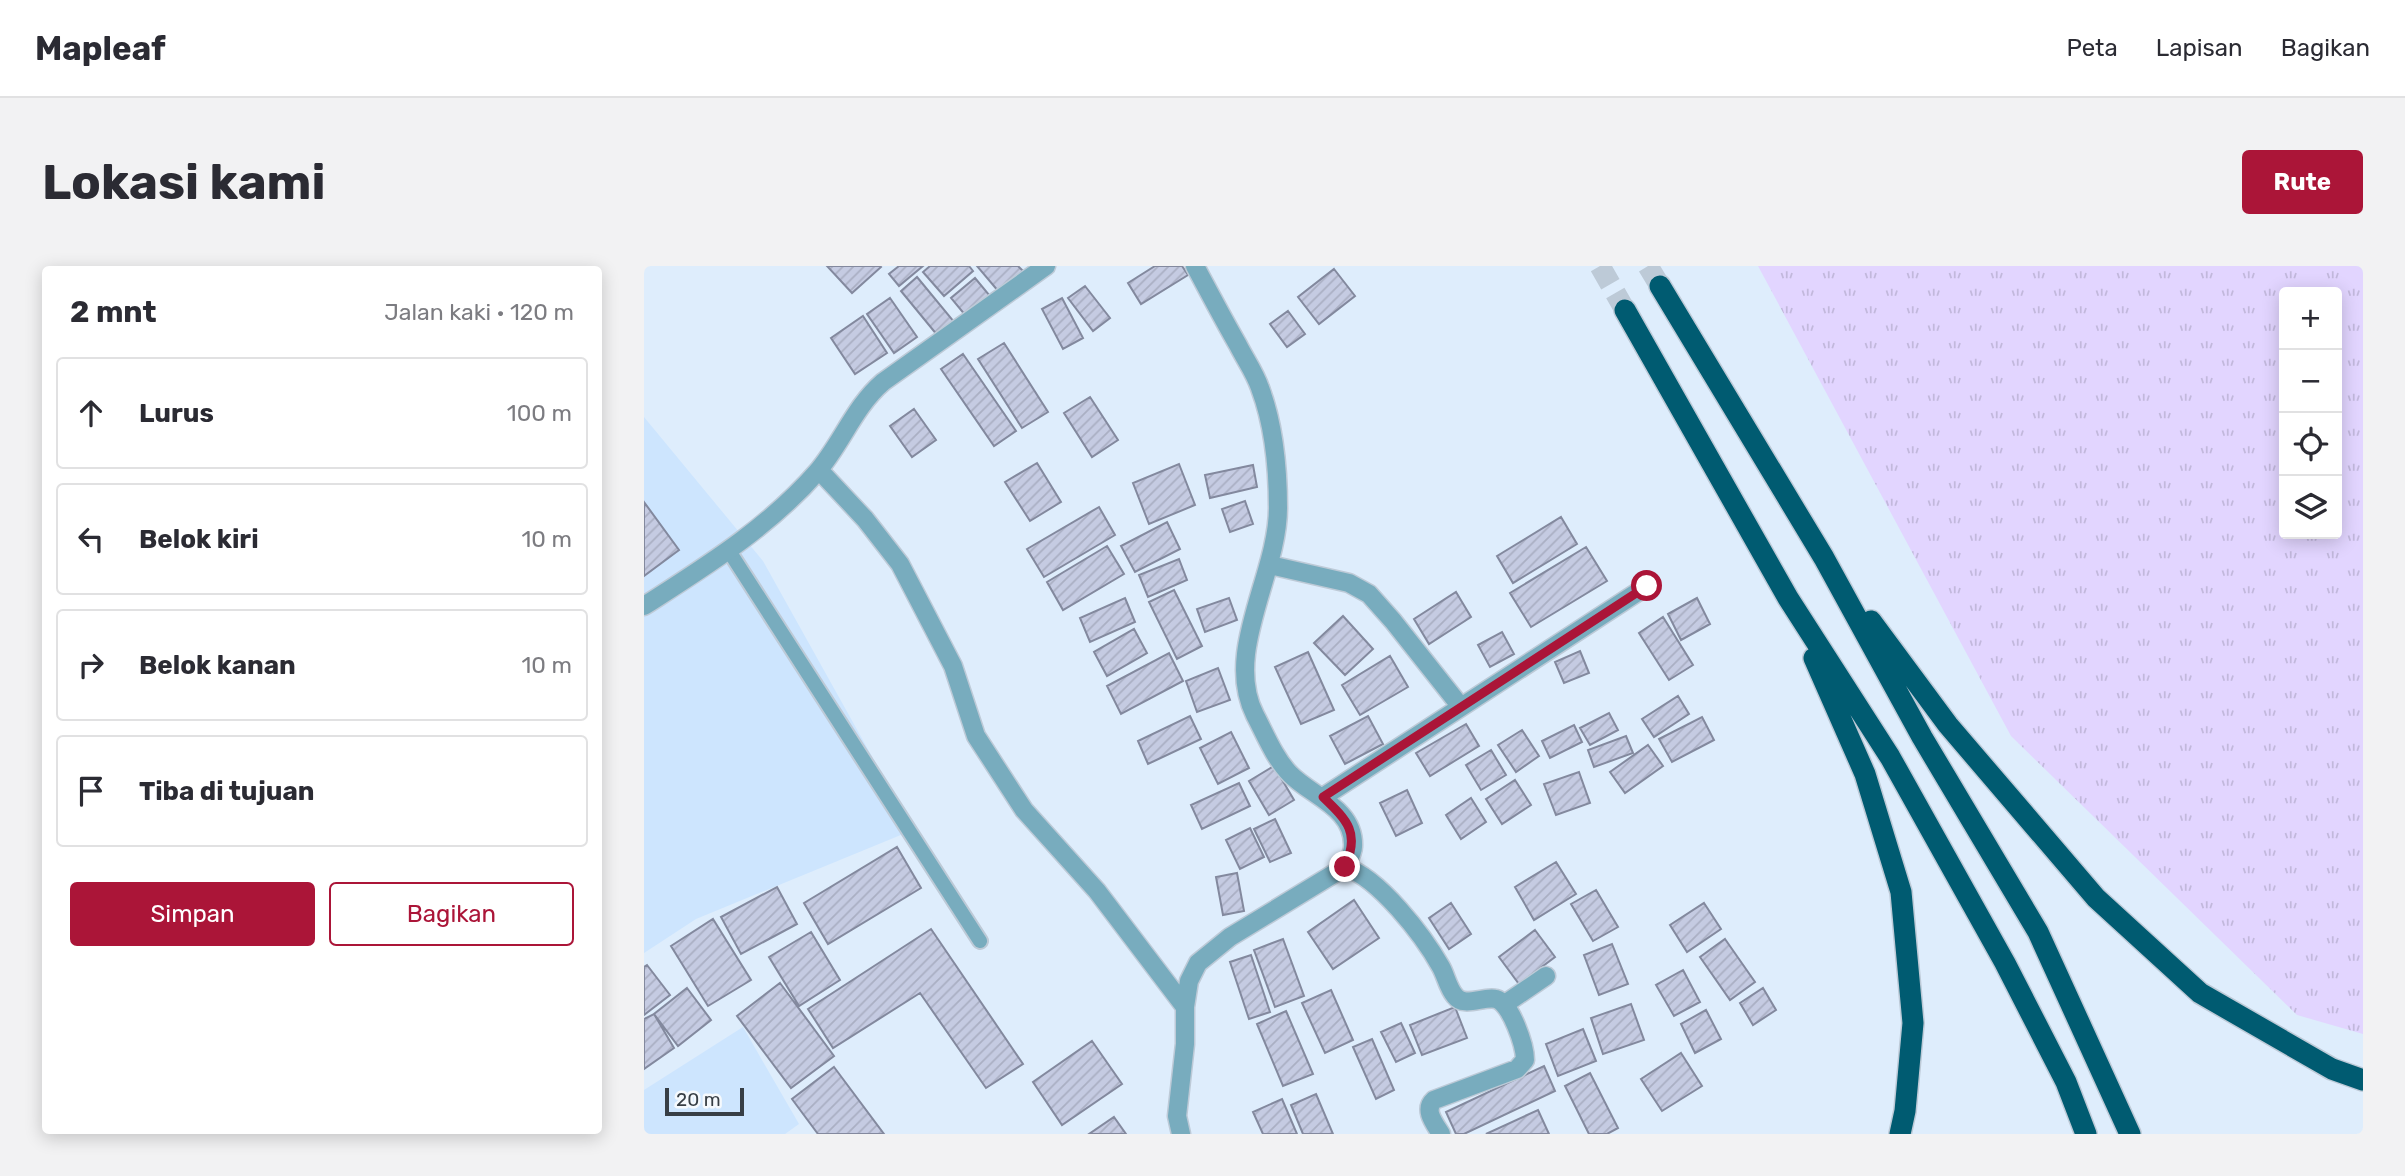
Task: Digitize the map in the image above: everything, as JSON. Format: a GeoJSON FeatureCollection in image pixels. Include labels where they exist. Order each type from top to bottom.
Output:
{"type":"FeatureCollection","features":[{"type":"Feature","properties":{"kind":"highway"},"geometry":{"type":"LineString","coordinates":[[1660,286],[1824,558],[1922,737],[2038,932],[2130,1134]]}},
{"type":"Feature","properties":{"kind":"highway"},"geometry":{"type":"LineString","coordinates":[[1625,310],[1788,598],[1890,757],[1992,939],[2066,1083],[2086,1134]]}},
{"type":"Feature","properties":{"kind":"highway"},"geometry":{"type":"LineString","coordinates":[[1824,558],[1948,725],[2096,898],[2200,993],[2332,1069],[2363,1080]]}},
{"type":"Feature","properties":{"kind":"highway"},"geometry":{"type":"LineString","coordinates":[[1788,598],[1865,774],[1901,892],[1913,1023],[1905,1111],[1900,1134]]}},
{"type":"Feature","properties":{"kind":"street"},"geometry":{"type":"LineString","coordinates":[[1181,1134],[1177,1116],[1185,1044],[1185,1007],[1189,981],[1198,963],[1230,937],[1345,867],[1353,848],[1351,833],[1342,815],[1283,767],[1253,711],[1245,685],[1244,662],[1250,629],[1270,565],[1278,510],[1274,448],[1260,386],[1195,266]]}},
{"type":"Feature","properties":{"kind":"street"},"geometry":{"type":"LineString","coordinates":[[644,606],[729,551],[783,507],[819,470],[864,400],[878,386],[1043,267]]}},
{"type":"Feature","properties":{"kind":"street"},"geometry":{"type":"LineString","coordinates":[[819,470],[865,519],[900,564],[953,666],[976,736],[1024,810],[1097,891],[1185,1007]]}},
{"type":"Feature","properties":{"kind":"street"},"geometry":{"type":"LineString","coordinates":[[1270,565],[1349,583],[1369,594],[1394,621],[1461,708]]}},
{"type":"Feature","properties":{"kind":"street"},"geometry":{"type":"LineString","coordinates":[[1323,797],[1647,586]]}},
{"type":"Feature","properties":{"kind":"street"},"geometry":{"type":"LineString","coordinates":[[1345,867],[1358,871],[1378,887],[1421,938],[1441,967],[1455,998],[1462,1002],[1498,999],[1505,1004],[1525,1047],[1525,1060],[1517,1069],[1429,1104],[1428,1110],[1441,1134]]}},
{"type":"Feature","properties":{"kind":"street"},"geometry":{"type":"LineString","coordinates":[[1505,1004],[1546,976]]}},
{"type":"Feature","properties":{"kind":"lane"},"geometry":{"type":"LineString","coordinates":[[729,551],[980,941]]}},
{"type":"Feature","properties":{"kind":"shaded area"},"geometry":{"type":"Polygon","coordinates":[[[644,417],[763,561],[913,830],[696,919],[644,953],[644,417]]]}},
{"type":"Feature","properties":{"kind":"shaded area"},"geometry":{"type":"Polygon","coordinates":[[[743,1027],[799,1124],[785,1134],[644,1134],[644,1090],[743,1027]]]}},
{"type":"Feature","properties":{"kind":"green space"},"geometry":{"type":"Polygon","coordinates":[[[1758,266],[2363,266],[2363,1034],[2297,1015],[2011,736],[1758,266]]]}},
{"type":"Feature","properties":{"kind":"building"},"geometry":{"type":"Polygon","coordinates":[[[827,266],[880,266],[881,267],[852,293],[827,266]]]}},
{"type":"Feature","properties":{"kind":"building"},"geometry":{"type":"Polygon","coordinates":[[[899,266],[923,266],[899,286],[889,274],[899,266]]]}},
{"type":"Feature","properties":{"kind":"building"},"geometry":{"type":"Polygon","coordinates":[[[930,266],[969,266],[973,271],[944,296],[923,272],[930,266]]]}},
{"type":"Feature","properties":{"kind":"building"},"geometry":{"type":"Polygon","coordinates":[[[977,266],[1018,266],[1023,271],[999,292],[977,266]]]}},
{"type":"Feature","properties":{"kind":"building"},"geometry":{"type":"Polygon","coordinates":[[[1155,266],[1182,266],[1188,275],[1141,304],[1128,283],[1155,266]]]}},
{"type":"Feature","properties":{"kind":"building"},"geometry":{"type":"Polygon","coordinates":[[[1334,269],[1355,296],[1319,324],[1298,297],[1334,269]]]}},
{"type":"Feature","properties":{"kind":"building"},"geometry":{"type":"Polygon","coordinates":[[[917,277],[955,323],[938,336],[901,291],[917,277]]]}},
{"type":"Feature","properties":{"kind":"building"},"geometry":{"type":"Polygon","coordinates":[[[975,278],[990,296],[966,316],[951,298],[975,278]]]}},
{"type":"Feature","properties":{"kind":"building"},"geometry":{"type":"Polygon","coordinates":[[[1085,286],[1110,318],[1093,331],[1068,298],[1085,286]]]}},
{"type":"Feature","properties":{"kind":"building"},"geometry":{"type":"Polygon","coordinates":[[[890,298],[917,337],[894,353],[867,314],[890,298]]]}},
{"type":"Feature","properties":{"kind":"building"},"geometry":{"type":"Polygon","coordinates":[[[1062,298],[1083,338],[1063,349],[1042,309],[1062,298]]]}},
{"type":"Feature","properties":{"kind":"building"},"geometry":{"type":"Polygon","coordinates":[[[1288,311],[1305,334],[1287,347],[1270,324],[1288,311]]]}},
{"type":"Feature","properties":{"kind":"building"},"geometry":{"type":"Polygon","coordinates":[[[863,316],[887,353],[855,374],[831,338],[863,316]]]}},
{"type":"Feature","properties":{"kind":"building"},"geometry":{"type":"Polygon","coordinates":[[[1004,343],[1048,412],[1022,428],[978,359],[1004,343]]]}},
{"type":"Feature","properties":{"kind":"building"},"geometry":{"type":"Polygon","coordinates":[[[963,354],[1016,431],[994,446],[941,369],[963,354]]]}},
{"type":"Feature","properties":{"kind":"building"},"geometry":{"type":"Polygon","coordinates":[[[1090,397],[1118,440],[1092,457],[1064,413],[1090,397]]]}},
{"type":"Feature","properties":{"kind":"building"},"geometry":{"type":"Polygon","coordinates":[[[914,409],[936,440],[912,457],[890,426],[914,409]]]}},
{"type":"Feature","properties":{"kind":"building"},"geometry":{"type":"Polygon","coordinates":[[[1037,463],[1061,502],[1030,521],[1005,482],[1037,463]]]}},
{"type":"Feature","properties":{"kind":"building"},"geometry":{"type":"Polygon","coordinates":[[[1179,464],[1195,505],[1149,524],[1133,483],[1179,464]]]}},
{"type":"Feature","properties":{"kind":"building"},"geometry":{"type":"Polygon","coordinates":[[[1253,465],[1257,487],[1210,498],[1205,475],[1253,465]]]}},
{"type":"Feature","properties":{"kind":"building"},"geometry":{"type":"Polygon","coordinates":[[[1245,501],[1253,524],[1230,532],[1222,509],[1245,501]]]}},
{"type":"Feature","properties":{"kind":"building"},"geometry":{"type":"Polygon","coordinates":[[[644,502],[679,550],[644,576],[644,502]]]}},
{"type":"Feature","properties":{"kind":"building"},"geometry":{"type":"Polygon","coordinates":[[[1099,507],[1115,535],[1044,577],[1027,549],[1099,507]]]}},
{"type":"Feature","properties":{"kind":"building"},"geometry":{"type":"Polygon","coordinates":[[[1561,517],[1577,544],[1513,583],[1497,556],[1561,517]]]}},
{"type":"Feature","properties":{"kind":"building"},"geometry":{"type":"Polygon","coordinates":[[[1167,522],[1180,549],[1135,572],[1121,546],[1167,522]]]}},
{"type":"Feature","properties":{"kind":"building"},"geometry":{"type":"Polygon","coordinates":[[[1107,546],[1124,574],[1063,610],[1047,582],[1107,546]]]}},
{"type":"Feature","properties":{"kind":"building"},"geometry":{"type":"Polygon","coordinates":[[[1586,547],[1607,581],[1531,627],[1510,593],[1586,547]]]}},
{"type":"Feature","properties":{"kind":"building"},"geometry":{"type":"Polygon","coordinates":[[[1179,559],[1187,580],[1148,597],[1139,575],[1179,559]]]}},
{"type":"Feature","properties":{"kind":"building"},"geometry":{"type":"Polygon","coordinates":[[[1174,590],[1202,646],[1177,659],[1149,602],[1174,590]]]}},
{"type":"Feature","properties":{"kind":"building"},"geometry":{"type":"Polygon","coordinates":[[[1456,592],[1471,617],[1429,644],[1414,619],[1456,592]]]}},
{"type":"Feature","properties":{"kind":"building"},"geometry":{"type":"Polygon","coordinates":[[[1125,598],[1135,622],[1090,642],[1080,618],[1125,598]]]}},
{"type":"Feature","properties":{"kind":"building"},"geometry":{"type":"Polygon","coordinates":[[[1229,598],[1237,620],[1205,632],[1197,609],[1229,598]]]}},
{"type":"Feature","properties":{"kind":"building"},"geometry":{"type":"Polygon","coordinates":[[[1697,598],[1710,624],[1681,640],[1668,614],[1697,598]]]}},
{"type":"Feature","properties":{"kind":"building"},"geometry":{"type":"Polygon","coordinates":[[[1343,616],[1373,649],[1345,675],[1314,643],[1343,616]]]}},
{"type":"Feature","properties":{"kind":"building"},"geometry":{"type":"Polygon","coordinates":[[[1663,617],[1693,665],[1669,680],[1639,633],[1663,617]]]}},
{"type":"Feature","properties":{"kind":"building"},"geometry":{"type":"Polygon","coordinates":[[[1134,629],[1147,653],[1107,676],[1094,652],[1134,629]]]}},
{"type":"Feature","properties":{"kind":"building"},"geometry":{"type":"Polygon","coordinates":[[[1502,632],[1514,654],[1490,667],[1478,645],[1502,632]]]}},
{"type":"Feature","properties":{"kind":"building"},"geometry":{"type":"Polygon","coordinates":[[[1580,651],[1589,673],[1564,683],[1555,662],[1580,651]]]}},
{"type":"Feature","properties":{"kind":"building"},"geometry":{"type":"Polygon","coordinates":[[[1308,652],[1334,710],[1301,724],[1275,667],[1308,652]]]}},
{"type":"Feature","properties":{"kind":"building"},"geometry":{"type":"Polygon","coordinates":[[[1169,653],[1183,681],[1121,714],[1107,686],[1169,653]]]}},
{"type":"Feature","properties":{"kind":"building"},"geometry":{"type":"Polygon","coordinates":[[[1390,656],[1408,687],[1360,715],[1342,685],[1390,656]]]}},
{"type":"Feature","properties":{"kind":"building"},"geometry":{"type":"Polygon","coordinates":[[[1218,668],[1230,700],[1197,712],[1186,681],[1218,668]]]}},
{"type":"Feature","properties":{"kind":"building"},"geometry":{"type":"Polygon","coordinates":[[[1678,696],[1689,714],[1654,737],[1642,719],[1678,696]]]}},
{"type":"Feature","properties":{"kind":"building"},"geometry":{"type":"Polygon","coordinates":[[[1609,713],[1618,730],[1590,745],[1580,728],[1609,713]]]}},
{"type":"Feature","properties":{"kind":"building"},"geometry":{"type":"Polygon","coordinates":[[[1190,716],[1201,739],[1148,764],[1138,741],[1190,716]]]}},
{"type":"Feature","properties":{"kind":"building"},"geometry":{"type":"Polygon","coordinates":[[[1368,716],[1383,744],[1345,764],[1330,736],[1368,716]]]}},
{"type":"Feature","properties":{"kind":"building"},"geometry":{"type":"Polygon","coordinates":[[[1702,717],[1714,740],[1672,762],[1659,739],[1702,717]]]}},
{"type":"Feature","properties":{"kind":"building"},"geometry":{"type":"Polygon","coordinates":[[[1466,724],[1479,746],[1430,776],[1416,753],[1466,724]]]}},
{"type":"Feature","properties":{"kind":"building"},"geometry":{"type":"Polygon","coordinates":[[[1574,725],[1582,742],[1550,758],[1542,741],[1574,725]]]}},
{"type":"Feature","properties":{"kind":"building"},"geometry":{"type":"Polygon","coordinates":[[[1522,730],[1539,756],[1516,772],[1498,745],[1522,730]]]}},
{"type":"Feature","properties":{"kind":"building"},"geometry":{"type":"Polygon","coordinates":[[[1231,732],[1249,768],[1218,784],[1200,748],[1231,732]]]}},
{"type":"Feature","properties":{"kind":"building"},"geometry":{"type":"Polygon","coordinates":[[[1626,736],[1633,753],[1594,767],[1588,750],[1626,736]]]}},
{"type":"Feature","properties":{"kind":"building"},"geometry":{"type":"Polygon","coordinates":[[[1648,745],[1663,766],[1625,793],[1610,772],[1648,745]]]}},
{"type":"Feature","properties":{"kind":"building"},"geometry":{"type":"Polygon","coordinates":[[[1491,750],[1506,775],[1481,790],[1466,765],[1491,750]]]}},
{"type":"Feature","properties":{"kind":"building"},"geometry":{"type":"Polygon","coordinates":[[[1274,766],[1294,800],[1269,815],[1249,781],[1274,766]]]}},
{"type":"Feature","properties":{"kind":"building"},"geometry":{"type":"Polygon","coordinates":[[[1579,772],[1590,803],[1556,815],[1544,784],[1579,772]]]}},
{"type":"Feature","properties":{"kind":"building"},"geometry":{"type":"Polygon","coordinates":[[[1515,780],[1531,805],[1502,824],[1486,799],[1515,780]]]}},
{"type":"Feature","properties":{"kind":"building"},"geometry":{"type":"Polygon","coordinates":[[[1239,783],[1250,806],[1202,829],[1191,805],[1239,783]]]}},
{"type":"Feature","properties":{"kind":"building"},"geometry":{"type":"Polygon","coordinates":[[[1407,790],[1422,823],[1396,836],[1380,803],[1407,790]]]}},
{"type":"Feature","properties":{"kind":"building"},"geometry":{"type":"Polygon","coordinates":[[[1471,798],[1486,822],[1461,839],[1446,815],[1471,798]]]}},
{"type":"Feature","properties":{"kind":"building"},"geometry":{"type":"Polygon","coordinates":[[[1275,819],[1291,853],[1270,862],[1254,829],[1275,819]]]}},
{"type":"Feature","properties":{"kind":"building"},"geometry":{"type":"Polygon","coordinates":[[[1250,828],[1264,857],[1240,869],[1226,840],[1250,828]]]}},
{"type":"Feature","properties":{"kind":"building"},"geometry":{"type":"Polygon","coordinates":[[[897,847],[921,888],[828,944],[804,903],[897,847]]]}},
{"type":"Feature","properties":{"kind":"building"},"geometry":{"type":"Polygon","coordinates":[[[1556,862],[1576,894],[1534,920],[1515,887],[1556,862]]]}},
{"type":"Feature","properties":{"kind":"building"},"geometry":{"type":"Polygon","coordinates":[[[1237,873],[1244,911],[1223,915],[1216,877],[1237,873]]]}},
{"type":"Feature","properties":{"kind":"building"},"geometry":{"type":"Polygon","coordinates":[[[777,887],[797,924],[741,954],[721,917],[777,887]]]}},
{"type":"Feature","properties":{"kind":"building"},"geometry":{"type":"Polygon","coordinates":[[[1596,890],[1618,927],[1593,941],[1571,904],[1596,890]]]}},
{"type":"Feature","properties":{"kind":"building"},"geometry":{"type":"Polygon","coordinates":[[[1354,900],[1379,938],[1333,969],[1308,932],[1354,900]]]}},
{"type":"Feature","properties":{"kind":"building"},"geometry":{"type":"Polygon","coordinates":[[[1451,903],[1471,934],[1449,949],[1429,918],[1451,903]]]}},
{"type":"Feature","properties":{"kind":"building"},"geometry":{"type":"Polygon","coordinates":[[[1704,903],[1721,929],[1687,952],[1670,925],[1704,903]]]}},
{"type":"Feature","properties":{"kind":"building"},"geometry":{"type":"Polygon","coordinates":[[[713,919],[751,980],[708,1006],[671,946],[713,919]]]}},
{"type":"Feature","properties":{"kind":"building"},"geometry":{"type":"Polygon","coordinates":[[[931,929],[1023,1064],[986,1088],[920,993],[833,1048],[808,1009],[931,929]]]}},
{"type":"Feature","properties":{"kind":"building"},"geometry":{"type":"Polygon","coordinates":[[[1535,930],[1555,957],[1519,984],[1499,957],[1535,930]]]}},
{"type":"Feature","properties":{"kind":"building"},"geometry":{"type":"Polygon","coordinates":[[[811,932],[840,980],[799,1006],[769,957],[811,932]]]}},
{"type":"Feature","properties":{"kind":"building"},"geometry":{"type":"Polygon","coordinates":[[[1283,939],[1304,996],[1275,1007],[1254,950],[1283,939]]]}},
{"type":"Feature","properties":{"kind":"building"},"geometry":{"type":"Polygon","coordinates":[[[1725,939],[1755,982],[1730,1000],[1700,957],[1725,939]]]}},
{"type":"Feature","properties":{"kind":"building"},"geometry":{"type":"Polygon","coordinates":[[[1612,944],[1628,984],[1599,995],[1584,955],[1612,944]]]}},
{"type":"Feature","properties":{"kind":"building"},"geometry":{"type":"Polygon","coordinates":[[[1251,955],[1270,1012],[1249,1019],[1230,962],[1251,955]]]}},
{"type":"Feature","properties":{"kind":"building"},"geometry":{"type":"Polygon","coordinates":[[[647,965],[670,995],[644,1015],[644,967],[647,965]]]}},
{"type":"Feature","properties":{"kind":"building"},"geometry":{"type":"Polygon","coordinates":[[[1683,970],[1700,1002],[1674,1016],[1656,985],[1683,970]]]}},
{"type":"Feature","properties":{"kind":"building"},"geometry":{"type":"Polygon","coordinates":[[[780,983],[834,1056],[791,1088],[737,1016],[780,983]]]}},
{"type":"Feature","properties":{"kind":"building"},"geometry":{"type":"Polygon","coordinates":[[[687,988],[711,1020],[678,1046],[654,1014],[687,988]]]}},
{"type":"Feature","properties":{"kind":"building"},"geometry":{"type":"Polygon","coordinates":[[[1763,988],[1776,1010],[1753,1025],[1740,1003],[1763,988]]]}},
{"type":"Feature","properties":{"kind":"building"},"geometry":{"type":"Polygon","coordinates":[[[1331,990],[1353,1040],[1325,1053],[1302,1003],[1331,990]]]}},
{"type":"Feature","properties":{"kind":"building"},"geometry":{"type":"Polygon","coordinates":[[[1631,1004],[1644,1040],[1603,1054],[1591,1018],[1631,1004]]]}},
{"type":"Feature","properties":{"kind":"building"},"geometry":{"type":"Polygon","coordinates":[[[1455,1007],[1467,1038],[1422,1055],[1410,1025],[1455,1007]]]}},
{"type":"Feature","properties":{"kind":"building"},"geometry":{"type":"Polygon","coordinates":[[[1706,1010],[1721,1039],[1695,1053],[1681,1024],[1706,1010]]]}},
{"type":"Feature","properties":{"kind":"building"},"geometry":{"type":"Polygon","coordinates":[[[1286,1011],[1313,1074],[1283,1086],[1257,1024],[1286,1011]]]}},
{"type":"Feature","properties":{"kind":"building"},"geometry":{"type":"Polygon","coordinates":[[[654,1014],[674,1048],[644,1069],[644,1019],[654,1014]]]}},
{"type":"Feature","properties":{"kind":"building"},"geometry":{"type":"Polygon","coordinates":[[[1401,1023],[1415,1053],[1396,1062],[1381,1032],[1401,1023]]]}},
{"type":"Feature","properties":{"kind":"building"},"geometry":{"type":"Polygon","coordinates":[[[1583,1029],[1596,1061],[1558,1076],[1546,1044],[1583,1029]]]}},
{"type":"Feature","properties":{"kind":"building"},"geometry":{"type":"Polygon","coordinates":[[[1372,1039],[1394,1090],[1376,1099],[1353,1047],[1372,1039]]]}},
{"type":"Feature","properties":{"kind":"building"},"geometry":{"type":"Polygon","coordinates":[[[1092,1041],[1122,1084],[1062,1125],[1033,1082],[1092,1041]]]}},
{"type":"Feature","properties":{"kind":"building"},"geometry":{"type":"Polygon","coordinates":[[[1681,1053],[1702,1086],[1662,1111],[1641,1079],[1681,1053]]]}},
{"type":"Feature","properties":{"kind":"building"},"geometry":{"type":"Polygon","coordinates":[[[1544,1066],[1555,1091],[1464,1134],[1456,1134],[1446,1112],[1544,1066]]]}},
{"type":"Feature","properties":{"kind":"building"},"geometry":{"type":"Polygon","coordinates":[[[834,1067],[884,1134],[818,1134],[792,1099],[834,1067]]]}},
{"type":"Feature","properties":{"kind":"building"},"geometry":{"type":"Polygon","coordinates":[[[1590,1073],[1618,1128],[1607,1134],[1589,1134],[1565,1086],[1590,1073]]]}},
{"type":"Feature","properties":{"kind":"building"},"geometry":{"type":"Polygon","coordinates":[[[1316,1094],[1333,1134],[1303,1134],[1291,1105],[1316,1094]]]}},
{"type":"Feature","properties":{"kind":"building"},"geometry":{"type":"Polygon","coordinates":[[[1282,1099],[1297,1134],[1263,1134],[1253,1112],[1282,1099]]]}},
{"type":"Feature","properties":{"kind":"building"},"geometry":{"type":"Polygon","coordinates":[[[1538,1110],[1549,1134],[1486,1134],[1538,1110]]]}},
{"type":"Feature","properties":{"kind":"building"},"geometry":{"type":"Polygon","coordinates":[[[1114,1117],[1126,1134],[1089,1134],[1114,1117]]]}},
{"type":"Feature","properties":{"kind":"tunnel"},"geometry":{"type":"LineString","coordinates":[[1600,266],[1625,310]]}},
{"type":"Feature","properties":{"kind":"tunnel"},"geometry":{"type":"LineString","coordinates":[[1648,266],[1660,286]]}},
{"type":"Feature","properties":{"kind":"route"},"geometry":{"type":"LineString","coordinates":[[1345,867],[1353,848],[1351,833],[1342,815],[1323,797],[1647,586]]}}]}
